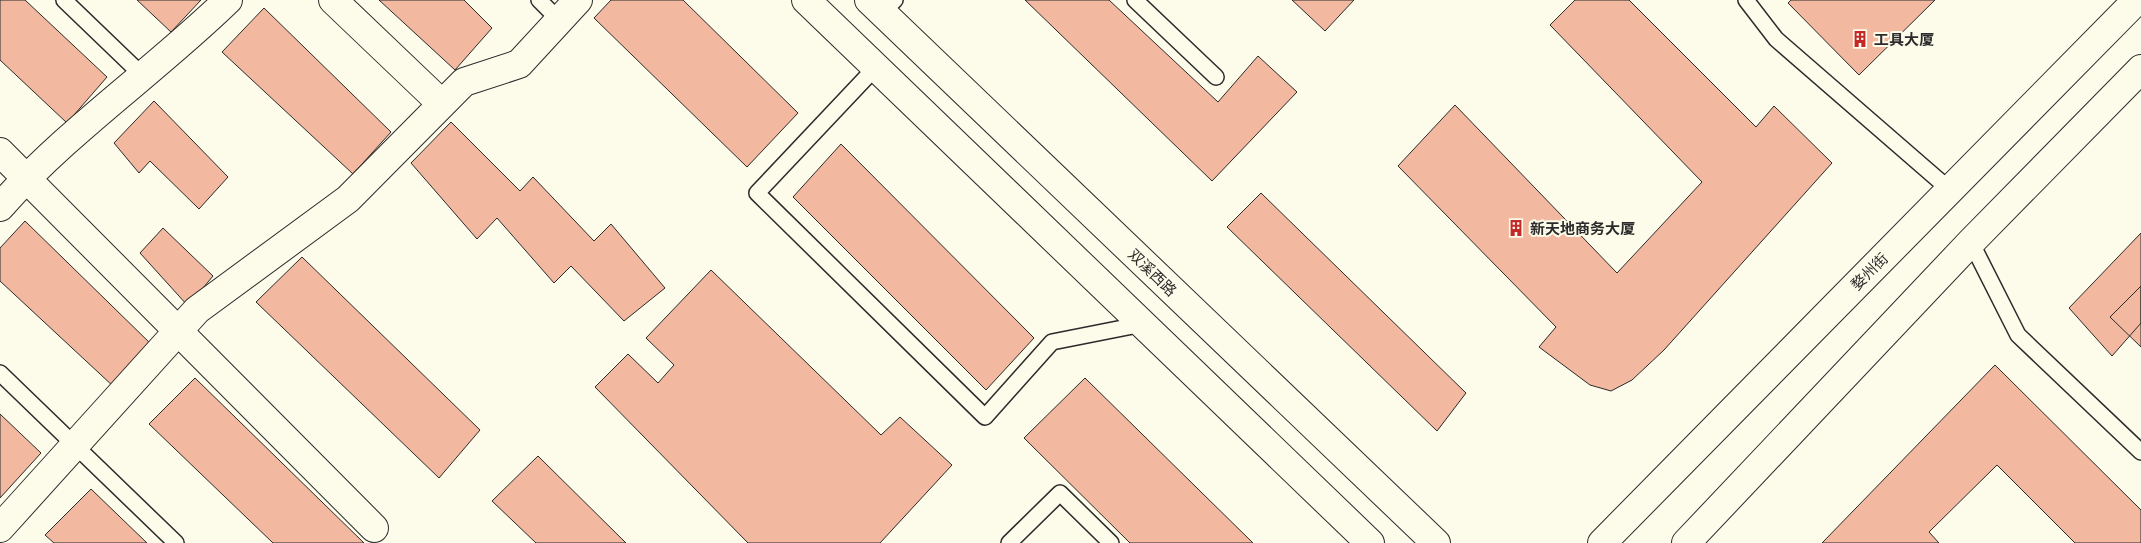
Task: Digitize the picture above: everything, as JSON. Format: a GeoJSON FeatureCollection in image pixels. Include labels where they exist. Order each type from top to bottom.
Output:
{"type":"FeatureCollection","features":[{"type":"Feature","properties":{"kind":"main road"},"geometry":{"type":"LineString","coordinates":[[0,206],[26,178],[184,42],[228,0]]}},
{"type":"Feature","properties":{"kind":"main road"},"geometry":{"type":"LineString","coordinates":[[333,0],[442,104]]}},
{"type":"Feature","properties":{"kind":"main road"},"geometry":{"type":"LineString","coordinates":[[0,528],[197,310],[348,199],[464,82],[519,64],[578,0]]}},
{"type":"Feature","properties":{"kind":"main road"},"geometry":{"type":"LineString","coordinates":[[806,0],[1370,543]]}},
{"type":"Feature","properties":{"kind":"main road","name":"婺州街"},"geometry":{"type":"LineString","coordinates":[[1602,543],[2136,0]]}},
{"type":"Feature","properties":{"kind":"main road","name":"双溪西路"},"geometry":{"type":"LineString","coordinates":[[882,4],[1436,543]]}},
{"type":"Feature","properties":{"kind":"main road"},"geometry":{"type":"LineString","coordinates":[[1686,543],[1971,242],[2141,69]]}},
{"type":"Feature","properties":{"kind":"main road"},"geometry":{"type":"LineString","coordinates":[[0,152],[374,528]]}},
{"type":"Feature","properties":{"kind":"lane"},"geometry":{"type":"LineString","coordinates":[[64,0],[143,76]]}},
{"type":"Feature","properties":{"kind":"lane"},"geometry":{"type":"LineString","coordinates":[[539,0],[559,20]]}},
{"type":"Feature","properties":{"kind":"lane"},"geometry":{"type":"LineString","coordinates":[[1135,0],[1216,77]]}},
{"type":"Feature","properties":{"kind":"lane"},"geometry":{"type":"LineString","coordinates":[[1746,0],[1776,39],[1950,190]]}},
{"type":"Feature","properties":{"kind":"lane"},"geometry":{"type":"LineString","coordinates":[[876,67],[757,193],[985,417],[1052,342],[1143,324]]}},
{"type":"Feature","properties":{"kind":"lane"},"geometry":{"type":"LineString","coordinates":[[1971,242],[2018,335],[2141,452]]}},
{"type":"Feature","properties":{"kind":"lane"},"geometry":{"type":"LineString","coordinates":[[0,373],[176,543]]}},
{"type":"Feature","properties":{"kind":"lane"},"geometry":{"type":"LineString","coordinates":[[1009,543],[1060,493],[1111,543]]}},
{"type":"Feature","properties":{"kind":"building"},"geometry":{"type":"Polygon","coordinates":[[[0,0],[25,0],[107,77],[67,123],[0,60],[0,0]]]}},
{"type":"Feature","properties":{"kind":"building"},"geometry":{"type":"Polygon","coordinates":[[[137,0],[201,0],[171,32],[137,0]]]}},
{"type":"Feature","properties":{"kind":"building"},"geometry":{"type":"Polygon","coordinates":[[[379,0],[464,0],[492,28],[455,70],[379,0]]]}},
{"type":"Feature","properties":{"kind":"building"},"geometry":{"type":"Polygon","coordinates":[[[611,0],[683,0],[798,113],[747,167],[594,18],[611,0]]]}},
{"type":"Feature","properties":{"kind":"building"},"geometry":{"type":"Polygon","coordinates":[[[1025,0],[1109,0],[1218,102],[1258,56],[1297,92],[1212,181],[1025,0]]]}},
{"type":"Feature","properties":{"kind":"building"},"geometry":{"type":"Polygon","coordinates":[[[1292,0],[1354,0],[1325,31],[1292,0]]]}},
{"type":"Feature","properties":{"kind":"building","name":"新天地商务大厦"},"geometry":{"type":"Polygon","coordinates":[[[1575,0],[1629,0],[1756,127],[1774,106],[1832,163],[1664,350],[1632,380],[1611,391],[1590,385],[1539,347],[1556,327],[1398,166],[1455,105],[1617,273],[1702,182],[1550,25],[1575,0]]]}},
{"type":"Feature","properties":{"kind":"building","name":"工具大厦"},"geometry":{"type":"Polygon","coordinates":[[[1791,0],[1935,0],[1859,75],[1788,3],[1791,0]]]}},
{"type":"Feature","properties":{"kind":"building"},"geometry":{"type":"Polygon","coordinates":[[[264,8],[391,132],[353,174],[222,52],[264,8]]]}},
{"type":"Feature","properties":{"kind":"building"},"geometry":{"type":"Polygon","coordinates":[[[154,101],[228,177],[199,209],[150,161],[139,173],[114,143],[154,101]]]}},
{"type":"Feature","properties":{"kind":"building"},"geometry":{"type":"Polygon","coordinates":[[[451,122],[520,191],[533,177],[594,241],[611,224],[665,288],[624,321],[571,266],[554,283],[497,218],[477,239],[411,163],[451,122]]]}},
{"type":"Feature","properties":{"kind":"building"},"geometry":{"type":"Polygon","coordinates":[[[841,144],[1034,338],[986,390],[793,197],[841,144]]]}},
{"type":"Feature","properties":{"kind":"building"},"geometry":{"type":"Polygon","coordinates":[[[1261,193],[1466,393],[1437,431],[1227,227],[1261,193]]]}},
{"type":"Feature","properties":{"kind":"building"},"geometry":{"type":"Polygon","coordinates":[[[25,221],[152,345],[114,387],[0,281],[0,248],[25,221]]]}},
{"type":"Feature","properties":{"kind":"building"},"geometry":{"type":"Polygon","coordinates":[[[163,228],[213,276],[188,306],[140,253],[163,228]]]}},
{"type":"Feature","properties":{"kind":"building"},"geometry":{"type":"Polygon","coordinates":[[[2141,233],[2141,323],[2112,356],[2069,308],[2141,233]]]}},
{"type":"Feature","properties":{"kind":"building"},"geometry":{"type":"Polygon","coordinates":[[[302,257],[480,430],[439,478],[256,302],[302,257]]]}},
{"type":"Feature","properties":{"kind":"building"},"geometry":{"type":"Polygon","coordinates":[[[711,270],[881,435],[900,417],[952,465],[880,543],[748,543],[595,387],[628,354],[658,383],[674,365],[646,338],[711,270]]]}},
{"type":"Feature","properties":{"kind":"building"},"geometry":{"type":"Polygon","coordinates":[[[2141,286],[2141,347],[2110,317],[2141,286]]]}},
{"type":"Feature","properties":{"kind":"building"},"geometry":{"type":"Polygon","coordinates":[[[1995,365],[2141,510],[2141,543],[2075,543],[1997,465],[1929,532],[1939,543],[1822,543],[1995,365]]]}},
{"type":"Feature","properties":{"kind":"building"},"geometry":{"type":"Polygon","coordinates":[[[195,378],[364,543],[273,543],[149,424],[195,378]]]}},
{"type":"Feature","properties":{"kind":"building"},"geometry":{"type":"Polygon","coordinates":[[[1085,378],[1253,543],[1130,543],[1024,438],[1085,378]]]}},
{"type":"Feature","properties":{"kind":"building"},"geometry":{"type":"Polygon","coordinates":[[[0,414],[41,453],[0,498],[0,414]]]}},
{"type":"Feature","properties":{"kind":"building"},"geometry":{"type":"Polygon","coordinates":[[[538,456],[626,543],[536,543],[492,501],[538,456]]]}},
{"type":"Feature","properties":{"kind":"building"},"geometry":{"type":"Polygon","coordinates":[[[91,489],[147,543],[54,543],[45,535],[91,489]]]}},
{"type":"Feature","properties":{"kind":"place","name":"工具大厦"},"geometry":{"type":"Point","coordinates":[1860,39]}},
{"type":"Feature","properties":{"kind":"place","name":"新天地商务大厦"},"geometry":{"type":"Point","coordinates":[1516,228]}}]}
